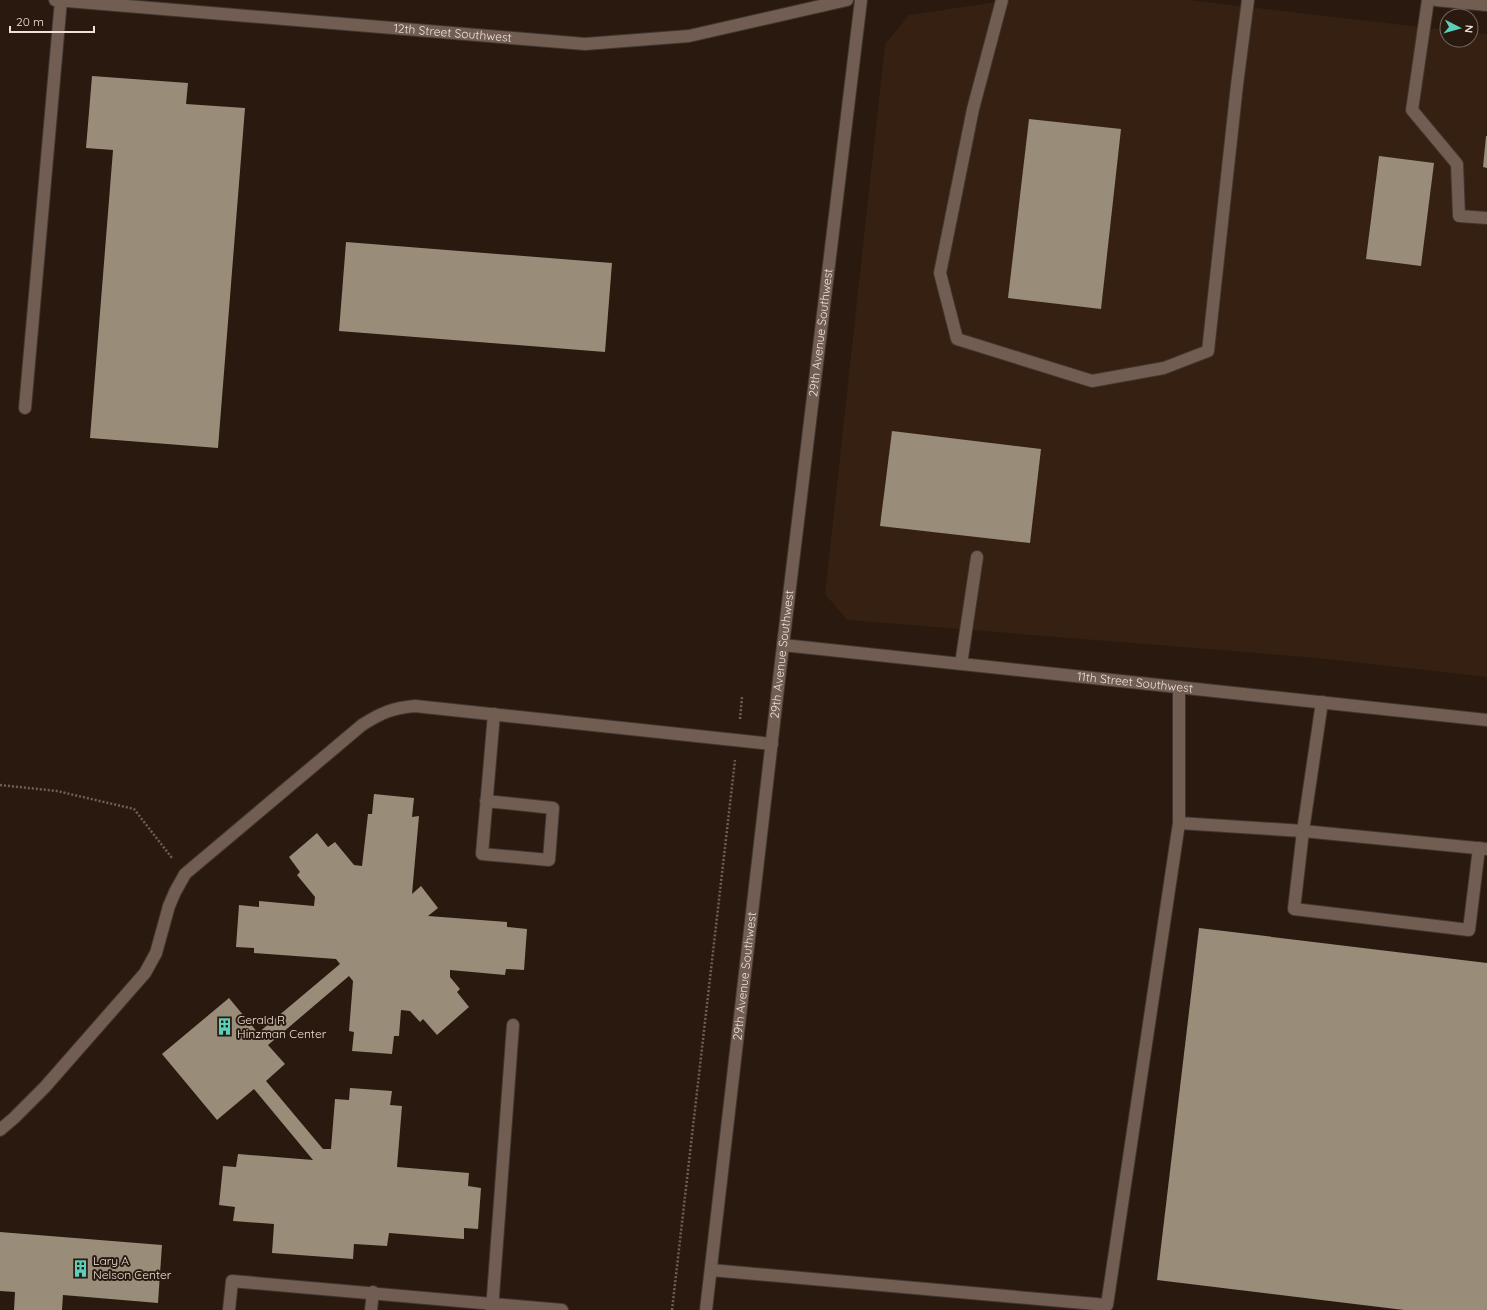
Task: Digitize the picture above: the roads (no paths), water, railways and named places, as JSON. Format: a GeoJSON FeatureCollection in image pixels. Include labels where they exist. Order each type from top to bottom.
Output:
{"type":"FeatureCollection","features":[{"type":"Feature","properties":{"kind":"street","name":"12th Street Southwest"},"geometry":{"type":"LineString","coordinates":[[59,0],[585,44],[689,36],[847,0]]}},
{"type":"Feature","properties":{"kind":"street"},"geometry":{"type":"LineString","coordinates":[[25,408],[59,0]]}},
{"type":"Feature","properties":{"kind":"street","name":"29th Avenue Southwest"},"geometry":{"type":"LineString","coordinates":[[706,1310],[861,0]]}},
{"type":"Feature","properties":{"kind":"street"},"geometry":{"type":"LineString","coordinates":[[1002,0],[973,109],[940,273],[957,339],[1092,381],[1164,368],[1208,351],[1236,85],[1248,0]]}},
{"type":"Feature","properties":{"kind":"street"},"geometry":{"type":"LineString","coordinates":[[1428,0],[1412,110],[1457,164],[1459,216],[1487,218]]}},
{"type":"Feature","properties":{"kind":"street"},"geometry":{"type":"LineString","coordinates":[[1436,0],[1487,5]]}},
{"type":"Feature","properties":{"kind":"street"},"geometry":{"type":"LineString","coordinates":[[961,664],[977,557]]}},
{"type":"Feature","properties":{"kind":"street","name":"11th Street Southwest"},"geometry":{"type":"LineString","coordinates":[[784,645],[1487,720]]}},
{"type":"Feature","properties":{"kind":"street"},"geometry":{"type":"LineString","coordinates":[[711,1270],[1107,1305],[1179,823],[1179,687]]}},
{"type":"Feature","properties":{"kind":"street"},"geometry":{"type":"LineString","coordinates":[[1179,823],[1303,831],[1483,849],[1469,930],[1294,909],[1303,831],[1322,702]]}},
{"type":"Feature","properties":{"kind":"street"},"geometry":{"type":"LineString","coordinates":[[0,1130],[45,1087],[145,973],[156,953],[169,906],[185,874],[362,725],[380,714],[398,707],[415,706],[772,744]]}},
{"type":"Feature","properties":{"kind":"street"},"geometry":{"type":"LineString","coordinates":[[486,801],[553,808],[549,860],[482,854],[486,801],[494,714]]}},
{"type":"Feature","properties":{"kind":"street"},"geometry":{"type":"LineString","coordinates":[[492,1307],[513,1024]]}},
{"type":"Feature","properties":{"kind":"street"},"geometry":{"type":"LineString","coordinates":[[229,1310],[232,1280],[373,1292],[492,1307],[562,1310]]}},
{"type":"Feature","properties":{"kind":"street"},"geometry":{"type":"LineString","coordinates":[[371,1310],[373,1292]]}},
{"type":"Feature","properties":{"kind":"place","name":"Gerald R Hinzman Center"},"geometry":{"type":"Point","coordinates":[224,1027]}},
{"type":"Feature","properties":{"kind":"place","name":"Lary A Nelson Center"},"geometry":{"type":"Point","coordinates":[80,1268]}}]}
